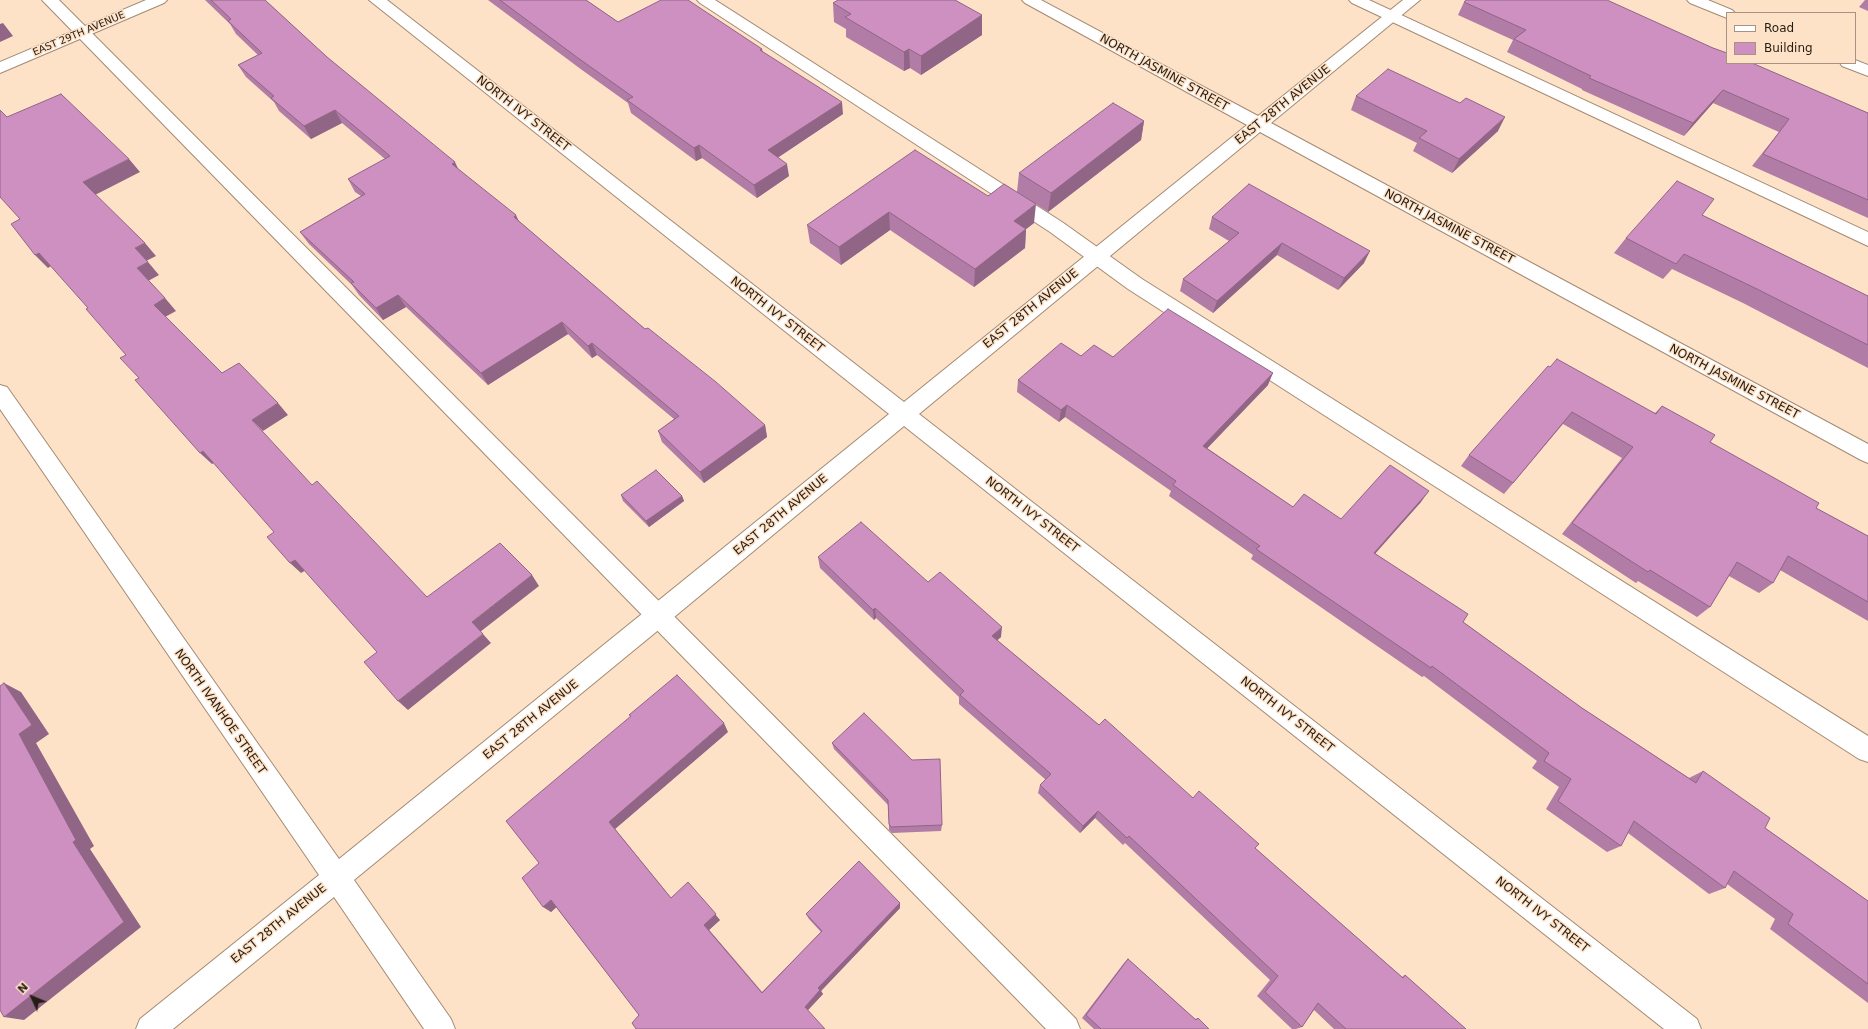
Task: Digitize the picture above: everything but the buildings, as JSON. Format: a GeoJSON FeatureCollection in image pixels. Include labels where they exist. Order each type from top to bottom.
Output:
{"type":"FeatureCollection","features":[{"type":"Feature","properties":{"kind":"street"},"geometry":{"type":"LineString","coordinates":[[50,0],[1066,1029]]}},
{"type":"Feature","properties":{"kind":"street","name":"EAST 29TH AVENUE"},"geometry":{"type":"LineString","coordinates":[[0,68],[159,0]]}},
{"type":"Feature","properties":{"kind":"street","name":"NORTH IVY STREET"},"geometry":{"type":"LineString","coordinates":[[377,0],[1687,1029]]}},
{"type":"Feature","properties":{"kind":"street"},"geometry":{"type":"LineString","coordinates":[[705,0],[1056,227],[1141,288],[1868,750]]}},
{"type":"Feature","properties":{"kind":"street","name":"NORTH JASMINE STREET"},"geometry":{"type":"LineString","coordinates":[[1030,0],[1868,454]]}},
{"type":"Feature","properties":{"kind":"street"},"geometry":{"type":"LineString","coordinates":[[1357,0],[1868,240]]}},
{"type":"Feature","properties":{"kind":"street","name":"EAST 28TH AVENUE"},"geometry":{"type":"LineString","coordinates":[[150,1029],[659,616],[1096,256],[1260,125],[1412,0]]}},
{"type":"Feature","properties":{"kind":"street"},"geometry":{"type":"LineString","coordinates":[[1695,0],[1726,13]]}},
{"type":"Feature","properties":{"kind":"street"},"geometry":{"type":"LineString","coordinates":[[1850,64],[1868,71]]}},
{"type":"Feature","properties":{"kind":"street","name":"NORTH IVANHOE STREET"},"geometry":{"type":"LineString","coordinates":[[0,393],[441,1029]]}}]}
